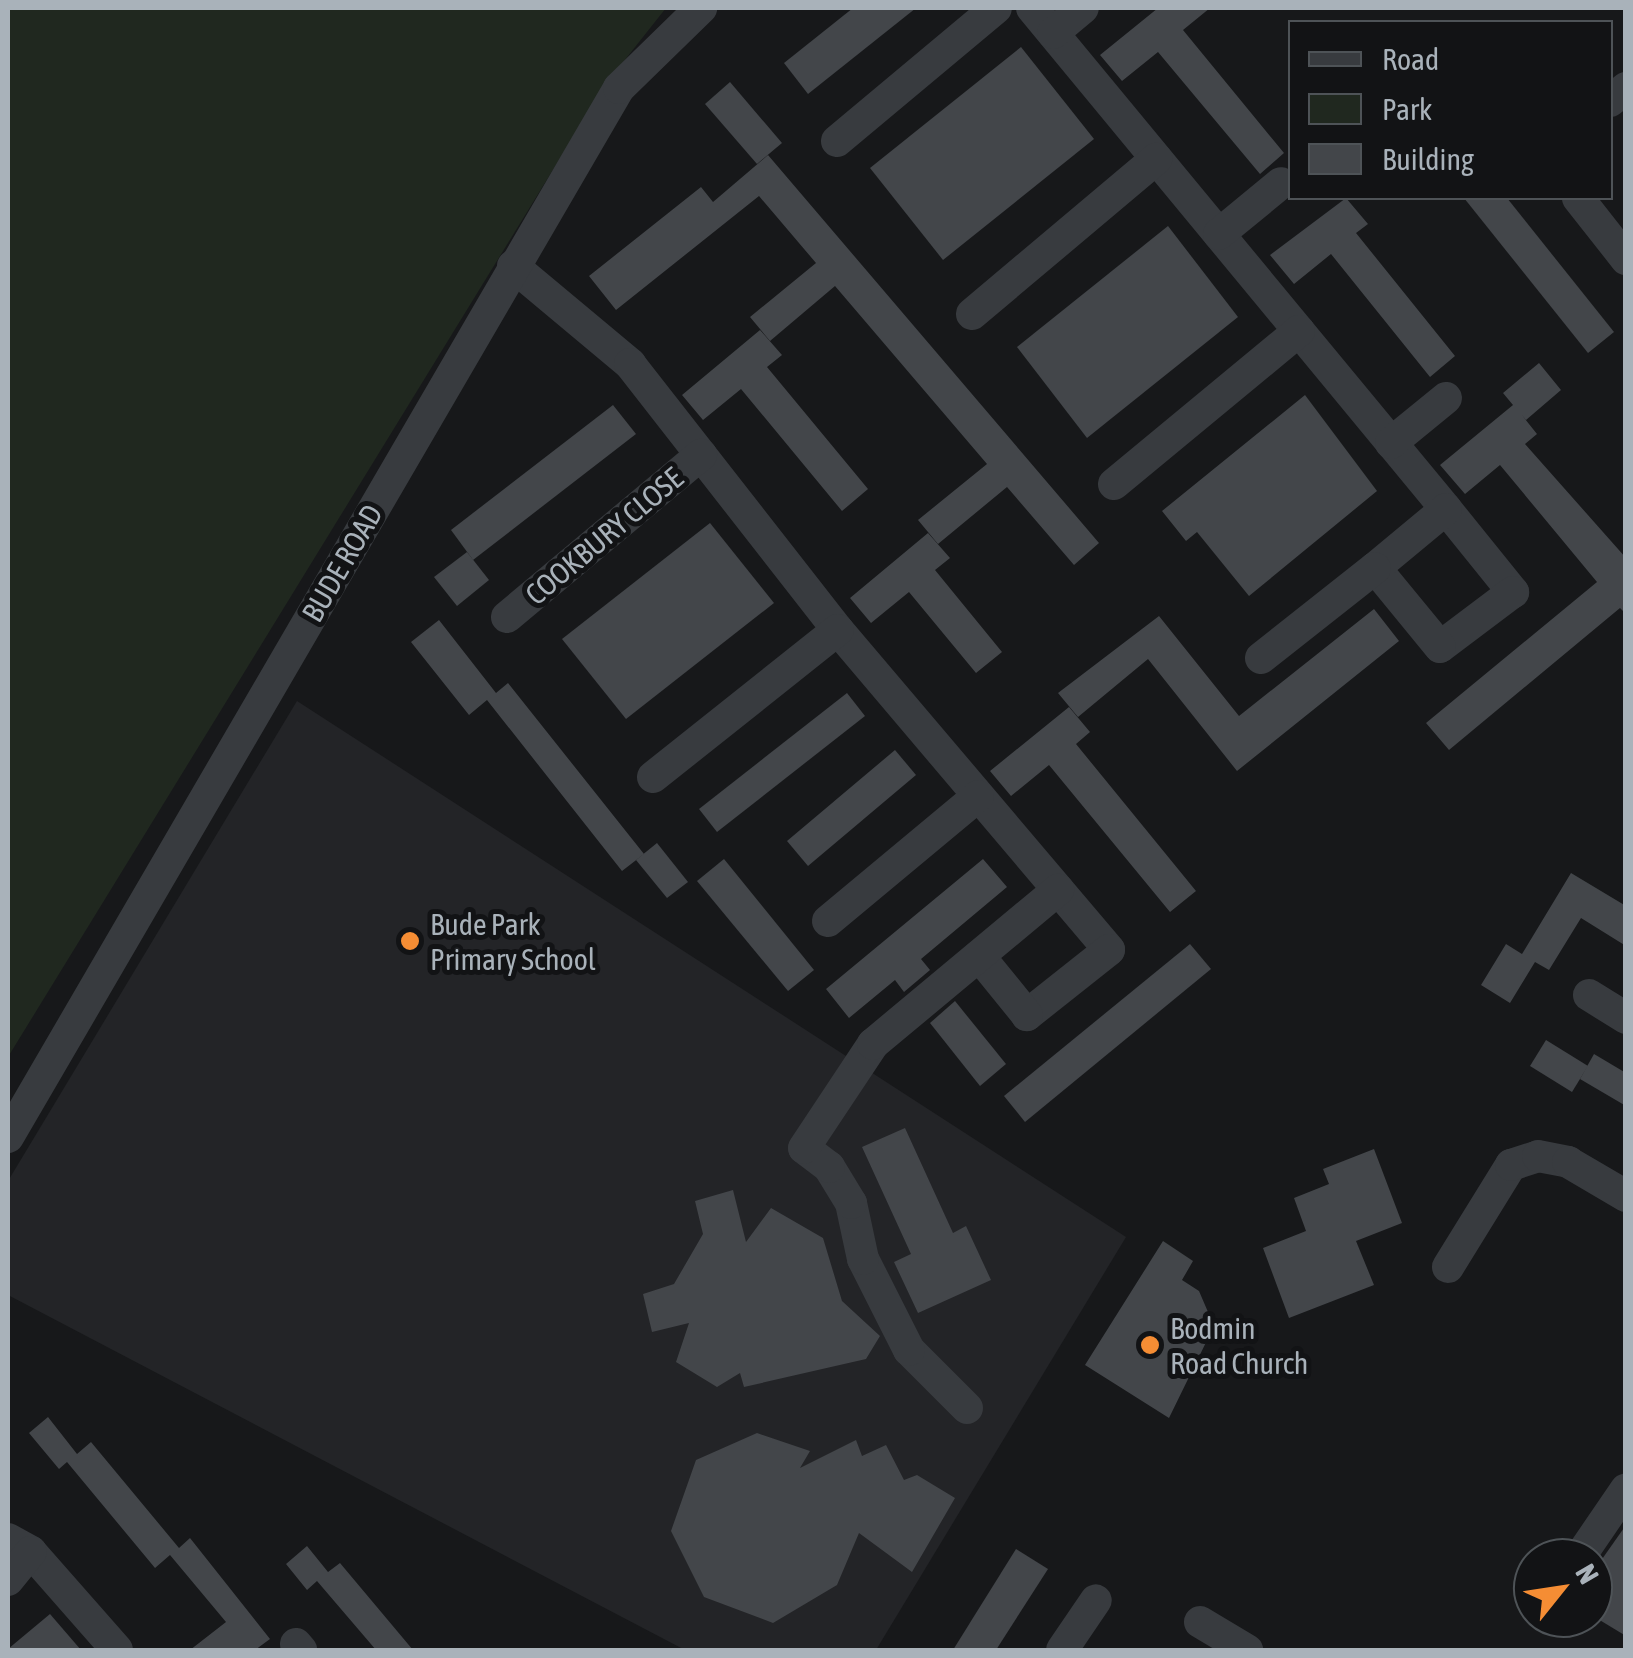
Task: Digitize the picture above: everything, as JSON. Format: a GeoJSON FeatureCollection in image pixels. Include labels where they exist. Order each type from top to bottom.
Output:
{"type":"FeatureCollection","features":[{"type":"Feature","properties":{"kind":"street","name":"BUDE ROAD"},"geometry":{"type":"LineString","coordinates":[[8,1137],[619,88],[701,8]]}},
{"type":"Feature","properties":{"kind":"street"},"geometry":{"type":"LineString","coordinates":[[837,140],[996,8]]}},
{"type":"Feature","properties":{"kind":"street"},"geometry":{"type":"LineString","coordinates":[[1032,8],[1513,592],[1440,647],[1375,568]]}},
{"type":"Feature","properties":{"kind":"street"},"geometry":{"type":"LineString","coordinates":[[1053,33],[1083,8]]}},
{"type":"Feature","properties":{"kind":"street"},"geometry":{"type":"LineString","coordinates":[[972,314],[1156,159]]}},
{"type":"Feature","properties":{"kind":"street"},"geometry":{"type":"LineString","coordinates":[[1218,234],[1282,183]]}},
{"type":"Feature","properties":{"kind":"street"},"geometry":{"type":"LineString","coordinates":[[1580,200],[1626,259]]}},
{"type":"Feature","properties":{"kind":"street","name":"COOKBURY CLOSE"},"geometry":{"type":"LineString","coordinates":[[513,266],[630,364],[838,630],[1109,950],[1027,1016],[979,956]]}},
{"type":"Feature","properties":{"kind":"street"},"geometry":{"type":"LineString","coordinates":[[1114,484],[1299,331]]}},
{"type":"Feature","properties":{"kind":"street"},"geometry":{"type":"LineString","coordinates":[[1391,443],[1446,398]]}},
{"type":"Feature","properties":{"kind":"street","name":"COOKBURY CLOSE"},"geometry":{"type":"LineString","coordinates":[[507,616],[702,456]]}},
{"type":"Feature","properties":{"kind":"street"},"geometry":{"type":"LineString","coordinates":[[1261,658],[1446,509]]}},
{"type":"Feature","properties":{"kind":"street"},"geometry":{"type":"LineString","coordinates":[[653,777],[838,630]]}},
{"type":"Feature","properties":{"kind":"street"},"geometry":{"type":"LineString","coordinates":[[828,921],[978,796]]}},
{"type":"Feature","properties":{"kind":"street"},"geometry":{"type":"LineString","coordinates":[[967,1408],[910,1350],[862,1259],[851,1204],[830,1167],[804,1148],[873,1044],[1058,890]]}},
{"type":"Feature","properties":{"kind":"street"},"geometry":{"type":"LineString","coordinates":[[1589,995],[1626,1018]]}},
{"type":"Feature","properties":{"kind":"street"},"geometry":{"type":"LineString","coordinates":[[1448,1267],[1511,1165],[1538,1156],[1568,1162],[1626,1196]]}},
{"type":"Feature","properties":{"kind":"street"},"geometry":{"type":"LineString","coordinates":[[1593,1538],[1626,1489]]}},
{"type":"Feature","properties":{"kind":"street"},"geometry":{"type":"LineString","coordinates":[[8,1580],[20,1546],[117,1650]]}},
{"type":"Feature","properties":{"kind":"street"},"geometry":{"type":"LineString","coordinates":[[1062,1650],[1096,1600]]}},
{"type":"Feature","properties":{"kind":"street"},"geometry":{"type":"LineString","coordinates":[[1200,1622],[1247,1650]]}},
{"type":"Feature","properties":{"kind":"shaded area","name":"Bude Park Primary School"},"geometry":{"type":"Polygon","coordinates":[[[297,701],[1126,1237],[876,1650],[685,1650],[8,1295],[8,1181],[297,701]]]}},
{"type":"Feature","properties":{"kind":"green space"},"geometry":{"type":"Polygon","coordinates":[[[8,8],[666,8],[605,85],[8,1057],[8,8]]]}},
{"type":"Feature","properties":{"kind":"building"},"geometry":{"type":"Polygon","coordinates":[[[853,8],[916,8],[808,94],[784,63],[853,8]]]}},
{"type":"Feature","properties":{"kind":"building"},"geometry":{"type":"Polygon","coordinates":[[[1158,8],[1210,8],[1183,30],[1284,153],[1260,174],[1158,52],[1122,81],[1100,55],[1158,8]]]}},
{"type":"Feature","properties":{"kind":"building"},"geometry":{"type":"Polygon","coordinates":[[[1021,47],[1094,139],[943,260],[870,168],[1021,47]]]}},
{"type":"Feature","properties":{"kind":"building"},"geometry":{"type":"Polygon","coordinates":[[[730,82],[782,143],[757,164],[705,104],[730,82]]]}},
{"type":"Feature","properties":{"kind":"building"},"geometry":{"type":"Polygon","coordinates":[[[768,155],[1099,543],[1074,565],[1007,487],[938,544],[918,520],[987,464],[835,286],[770,341],[750,317],[816,263],[759,196],[616,310],[589,276],[701,187],[713,202],[768,155]]]}},
{"type":"Feature","properties":{"kind":"building"},"geometry":{"type":"Polygon","coordinates":[[[1348,200],[1368,224],[1356,233],[1455,356],[1430,377],[1331,254],[1294,284],[1270,255],[1348,200]]]}},
{"type":"Feature","properties":{"kind":"building"},"geometry":{"type":"Polygon","coordinates":[[[1466,200],[1509,200],[1614,332],[1588,353],[1466,200]]]}},
{"type":"Feature","properties":{"kind":"building"},"geometry":{"type":"Polygon","coordinates":[[[1168,226],[1238,317],[1087,438],[1017,347],[1168,226]]]}},
{"type":"Feature","properties":{"kind":"building"},"geometry":{"type":"Polygon","coordinates":[[[760,330],[782,355],[767,367],[868,489],[842,511],[741,389],[703,420],[682,395],[760,330]]]}},
{"type":"Feature","properties":{"kind":"building"},"geometry":{"type":"Polygon","coordinates":[[[1539,363],[1561,390],[1526,420],[1521,414],[1537,434],[1525,444],[1626,558],[1626,614],[1620,608],[1449,750],[1426,723],[1597,582],[1500,465],[1465,494],[1440,465],[1513,405],[1503,393],[1539,363]]]}},
{"type":"Feature","properties":{"kind":"building"},"geometry":{"type":"Polygon","coordinates":[[[1305,395],[1377,491],[1249,596],[1197,532],[1186,541],[1162,511],[1305,395]]]}},
{"type":"Feature","properties":{"kind":"building"},"geometry":{"type":"Polygon","coordinates":[[[613,405],[636,434],[473,560],[451,530],[613,405]]]}},
{"type":"Feature","properties":{"kind":"building"},"geometry":{"type":"Polygon","coordinates":[[[710,523],[774,603],[626,719],[562,639],[710,523]]]}},
{"type":"Feature","properties":{"kind":"building"},"geometry":{"type":"Polygon","coordinates":[[[928,533],[950,558],[935,570],[1002,652],[976,673],[909,592],[871,623],[850,598],[928,533]]]}},
{"type":"Feature","properties":{"kind":"building"},"geometry":{"type":"Polygon","coordinates":[[[467,552],[489,580],[457,606],[434,577],[467,552]]]}},
{"type":"Feature","properties":{"kind":"building"},"geometry":{"type":"Polygon","coordinates":[[[1374,609],[1399,641],[1237,771],[1148,659],[1078,717],[1058,693],[1159,616],[1239,716],[1374,609]]]}},
{"type":"Feature","properties":{"kind":"building"},"geometry":{"type":"Polygon","coordinates":[[[439,620],[496,693],[508,683],[644,854],[622,871],[487,700],[469,715],[411,642],[439,620]]]}},
{"type":"Feature","properties":{"kind":"building"},"geometry":{"type":"Polygon","coordinates":[[[847,693],[865,716],[717,832],[699,809],[847,693]]]}},
{"type":"Feature","properties":{"kind":"building"},"geometry":{"type":"Polygon","coordinates":[[[1069,707],[1090,732],[1076,744],[1196,891],[1170,912],[1049,765],[1011,796],[990,771],[1069,707]]]}},
{"type":"Feature","properties":{"kind":"building"},"geometry":{"type":"Polygon","coordinates":[[[895,750],[916,775],[808,866],[787,841],[895,750]]]}},
{"type":"Feature","properties":{"kind":"building"},"geometry":{"type":"Polygon","coordinates":[[[657,843],[688,882],[667,898],[636,860],[657,843]]]}},
{"type":"Feature","properties":{"kind":"building"},"geometry":{"type":"Polygon","coordinates":[[[724,859],[814,970],[788,991],[697,881],[724,859]]]}},
{"type":"Feature","properties":{"kind":"building"},"geometry":{"type":"Polygon","coordinates":[[[983,859],[1007,887],[921,959],[930,970],[904,992],[895,980],[849,1018],[826,989],[983,859]]]}},
{"type":"Feature","properties":{"kind":"building"},"geometry":{"type":"Polygon","coordinates":[[[1571,873],[1626,906],[1626,946],[1581,918],[1549,970],[1535,962],[1510,1003],[1481,985],[1506,944],[1522,954],[1571,873]]]}},
{"type":"Feature","properties":{"kind":"building"},"geometry":{"type":"Polygon","coordinates":[[[1190,944],[1211,969],[1025,1122],[1004,1096],[1190,944]]]}},
{"type":"Feature","properties":{"kind":"building"},"geometry":{"type":"Polygon","coordinates":[[[955,1001],[1006,1064],[980,1086],[930,1023],[955,1001]]]}},
{"type":"Feature","properties":{"kind":"building"},"geometry":{"type":"Polygon","coordinates":[[[1546,1040],[1588,1066],[1572,1092],[1530,1066],[1546,1040]]]}},
{"type":"Feature","properties":{"kind":"building"},"geometry":{"type":"Polygon","coordinates":[[[1594,1054],[1626,1073],[1626,1106],[1580,1079],[1594,1054]]]}},
{"type":"Feature","properties":{"kind":"building"},"geometry":{"type":"Polygon","coordinates":[[[905,1128],[953,1233],[966,1226],[991,1280],[918,1313],[894,1262],[911,1254],[862,1147],[905,1128]]]}},
{"type":"Feature","properties":{"kind":"building"},"geometry":{"type":"Polygon","coordinates":[[[1374,1149],[1402,1223],[1356,1241],[1374,1285],[1289,1318],[1263,1248],[1306,1231],[1294,1198],[1329,1184],[1323,1169],[1374,1149]]]}},
{"type":"Feature","properties":{"kind":"building"},"geometry":{"type":"Polygon","coordinates":[[[733,1190],[746,1242],[771,1208],[823,1238],[842,1301],[880,1336],[866,1359],[744,1387],[740,1373],[717,1387],[676,1362],[689,1323],[652,1332],[643,1294],[674,1284],[703,1234],[695,1201],[733,1190]]]}},
{"type":"Feature","properties":{"kind":"building","name":"Bodmin Road Church"},"geometry":{"type":"Polygon","coordinates":[[[1163,1241],[1193,1261],[1182,1280],[1199,1291],[1214,1326],[1169,1418],[1085,1365],[1163,1241]]]}},
{"type":"Feature","properties":{"kind":"building"},"geometry":{"type":"Polygon","coordinates":[[[48,1417],[77,1454],[91,1442],[179,1548],[190,1538],[270,1639],[255,1650],[190,1650],[226,1622],[170,1555],[155,1568],[67,1462],[59,1469],[29,1433],[48,1417]]]}},
{"type":"Feature","properties":{"kind":"building"},"geometry":{"type":"Polygon","coordinates":[[[757,1433],[810,1451],[800,1468],[856,1440],[862,1456],[886,1445],[904,1480],[917,1475],[955,1498],[912,1572],[859,1533],[837,1585],[773,1623],[704,1597],[671,1531],[696,1460],[757,1433]]]}},
{"type":"Feature","properties":{"kind":"building"},"geometry":{"type":"Polygon","coordinates":[[[1626,1525],[1626,1636],[1613,1628],[1613,1544],[1626,1525]]]}},
{"type":"Feature","properties":{"kind":"building"},"geometry":{"type":"Polygon","coordinates":[[[307,1546],[328,1572],[340,1563],[413,1650],[376,1650],[317,1581],[307,1590],[286,1564],[307,1546]]]}},
{"type":"Feature","properties":{"kind":"building"},"geometry":{"type":"Polygon","coordinates":[[[1016,1549],[1048,1569],[996,1650],[953,1650],[1016,1549]]]}},
{"type":"Feature","properties":{"kind":"building"},"geometry":{"type":"Polygon","coordinates":[[[50,1614],[81,1650],[8,1650],[8,1649],[50,1614]]]}},
{"type":"Feature","properties":{"kind":"place","name":"Bude Park Primary School"},"geometry":{"type":"Point","coordinates":[410,941]}},
{"type":"Feature","properties":{"kind":"place","name":"Bodmin Road Church"},"geometry":{"type":"Point","coordinates":[1150,1345]}}]}
